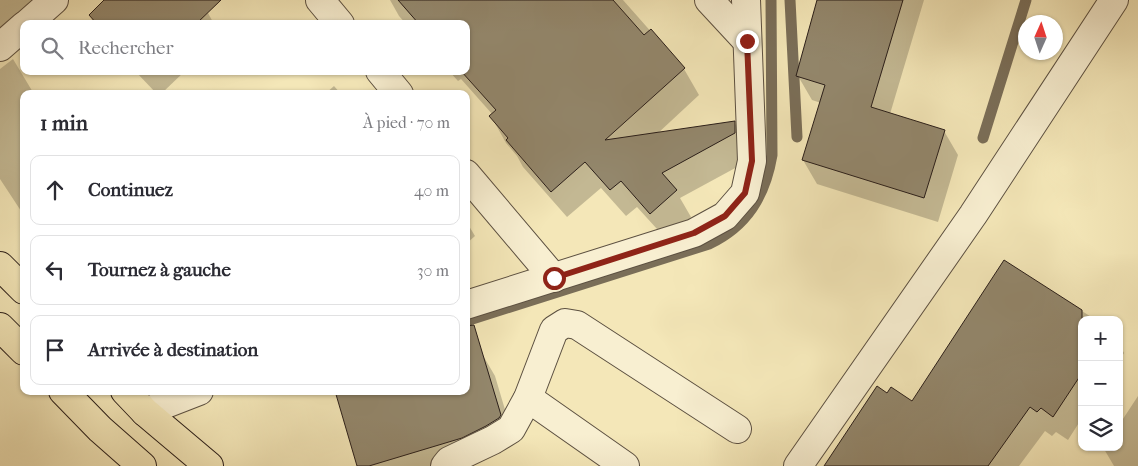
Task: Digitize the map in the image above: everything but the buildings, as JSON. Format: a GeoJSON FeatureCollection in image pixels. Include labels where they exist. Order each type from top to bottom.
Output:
{"type":"FeatureCollection","features":[{"type":"Feature","properties":{"kind":"main road"},"geometry":{"type":"LineString","coordinates":[[0,266],[20,286]]}},
{"type":"Feature","properties":{"kind":"main road"},"geometry":{"type":"LineString","coordinates":[[0,327],[20,347]]}},
{"type":"Feature","properties":{"kind":"main road"},"geometry":{"type":"LineString","coordinates":[[67,395],[100,429],[142,466]]}},
{"type":"Feature","properties":{"kind":"main road"},"geometry":{"type":"LineString","coordinates":[[128,395],[145,412],[209,466]]}},
{"type":"Feature","properties":{"kind":"street"},"geometry":{"type":"LineString","coordinates":[[32,20],[54,0]]}},
{"type":"Feature","properties":{"kind":"street"},"geometry":{"type":"LineString","coordinates":[[320,0],[337,20]]}},
{"type":"Feature","properties":{"kind":"street"},"geometry":{"type":"LineString","coordinates":[[710,0],[747,41]]}},
{"type":"Feature","properties":{"kind":"street"},"geometry":{"type":"LineString","coordinates":[[470,304],[694,233],[725,216],[745,193],[752,161],[746,0]]}},
{"type":"Feature","properties":{"kind":"street"},"geometry":{"type":"LineString","coordinates":[[798,466],[973,215],[1114,0]]}},
{"type":"Feature","properties":{"kind":"street"},"geometry":{"type":"LineString","coordinates":[[0,47],[20,30]]}},
{"type":"Feature","properties":{"kind":"street"},"geometry":{"type":"LineString","coordinates":[[383,75],[396,90]]}},
{"type":"Feature","properties":{"kind":"street"},"geometry":{"type":"LineString","coordinates":[[470,179],[554,278]]}},
{"type":"Feature","properties":{"kind":"street"},"geometry":{"type":"LineString","coordinates":[[450,464],[511,430],[528,398],[554,330],[566,323],[577,325],[737,429]]}},
{"type":"Feature","properties":{"kind":"street"},"geometry":{"type":"LineString","coordinates":[[145,412],[189,395]]}},
{"type":"Feature","properties":{"kind":"street"},"geometry":{"type":"LineString","coordinates":[[528,398],[625,466]]}},
{"type":"Feature","properties":{"kind":"waterway"},"geometry":{"type":"LineString","coordinates":[[470,320],[709,244],[722,237],[744,219],[765,184],[772,155],[771,0]]}},
{"type":"Feature","properties":{"kind":"waterway"},"geometry":{"type":"LineString","coordinates":[[790,0],[797,137]]}},
{"type":"Feature","properties":{"kind":"waterway"},"geometry":{"type":"LineString","coordinates":[[983,138],[1026,0]]}},
{"type":"Feature","properties":{"kind":"route"},"geometry":{"type":"LineString","coordinates":[[554,278],[694,233],[725,216],[745,193],[752,161],[747,41]]}}]}
